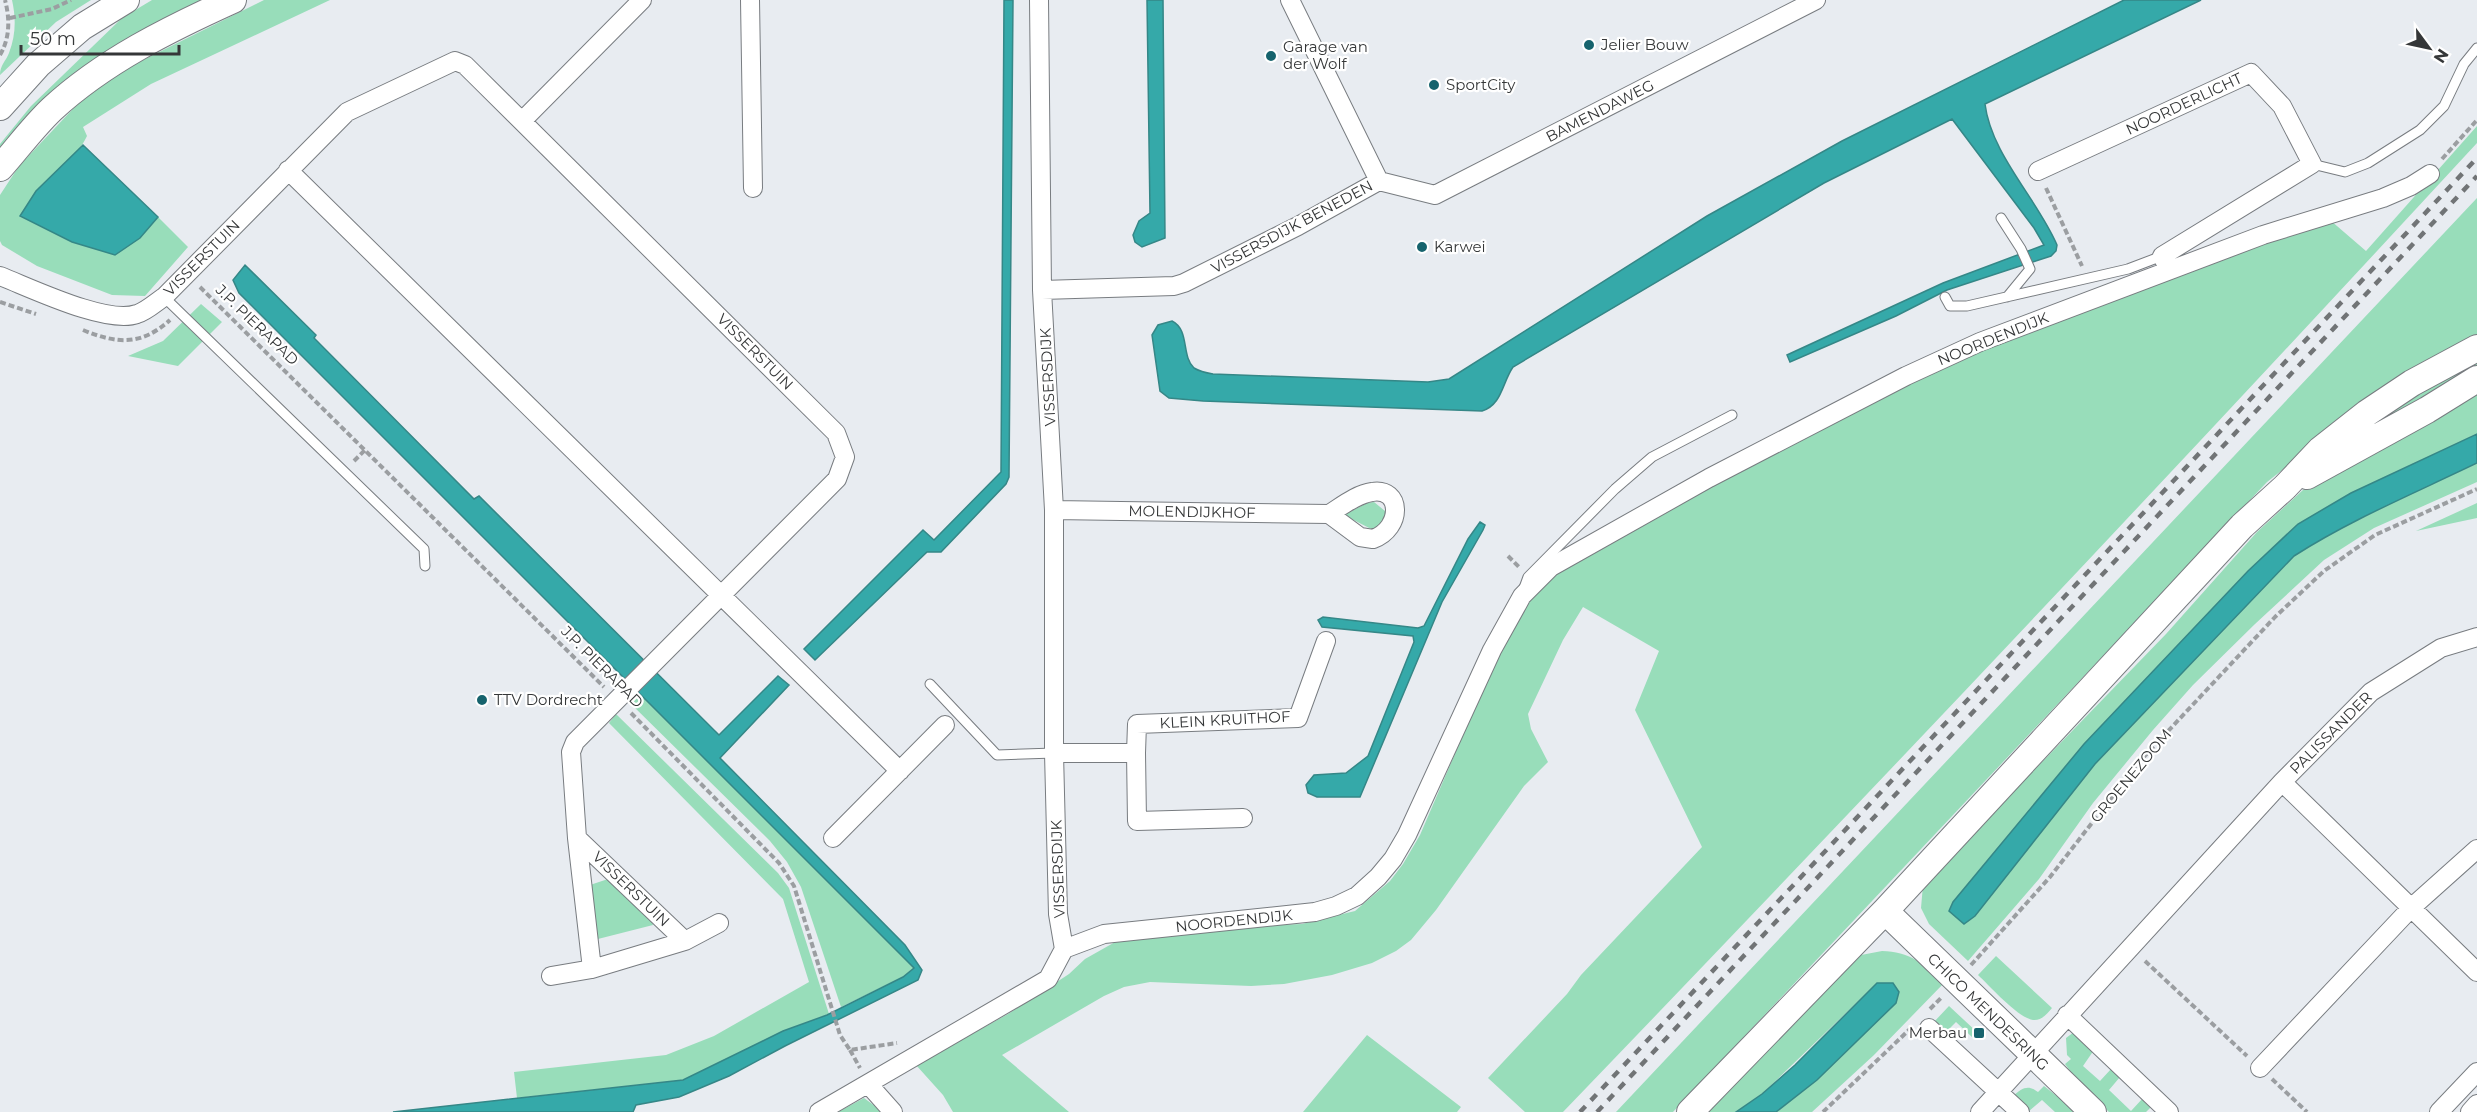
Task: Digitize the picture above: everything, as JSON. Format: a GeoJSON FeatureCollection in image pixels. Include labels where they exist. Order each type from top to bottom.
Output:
{"type":"FeatureCollection","features":[{"type":"Feature","properties":{"kind":"street"},"geometry":{"type":"LineString","coordinates":[[0,107],[38,65],[82,27],[126,0]]}},
{"type":"Feature","properties":{"kind":"street"},"geometry":{"type":"LineString","coordinates":[[0,168],[51,110],[101,71],[165,31],[233,0]]}},
{"type":"Feature","properties":{"kind":"street"},"geometry":{"type":"LineString","coordinates":[[522,121],[642,0]]}},
{"type":"Feature","properties":{"kind":"street"},"geometry":{"type":"LineString","coordinates":[[750,0],[753,188]]}},
{"type":"Feature","properties":{"kind":"street","name":"VISSERSDIJK"},"geometry":{"type":"LineString","coordinates":[[1039,0],[1042,290],[1054,510],[1054,753],[1058,914],[1064,949]]}},
{"type":"Feature","properties":{"kind":"street","name":"VISSERSDIJK BENEDEN"},"geometry":{"type":"LineString","coordinates":[[1042,290],[1184,283],[1308,221],[1379,181],[1290,0]]}},
{"type":"Feature","properties":{"kind":"street","name":"BAMENDAWEG"},"geometry":{"type":"LineString","coordinates":[[1379,181],[1435,195],[1816,0]]}},
{"type":"Feature","properties":{"kind":"street","name":"VISSERSTUIN"},"geometry":{"type":"LineString","coordinates":[[0,276],[93,311],[120,318],[139,314],[164,297],[347,112],[455,61],[465,65],[836,433],[845,457],[837,479],[575,742],[571,752],[577,838],[592,969]]}},
{"type":"Feature","properties":{"kind":"street","name":"NOORDERLICHT"},"geometry":{"type":"LineString","coordinates":[[2038,171],[2251,74],[2282,106],[2312,164]]}},
{"type":"Feature","properties":{"kind":"street"},"geometry":{"type":"LineString","coordinates":[[2165,263],[2312,164]]}},
{"type":"Feature","properties":{"kind":"street"},"geometry":{"type":"LineString","coordinates":[[288,170],[900,771]]}},
{"type":"Feature","properties":{"kind":"street","name":"NOORDENDIJK"},"geometry":{"type":"LineString","coordinates":[[1064,949],[1104,934],[1315,912],[1357,896],[1393,859],[1407,835],[1492,650],[1522,596],[1551,567],[1709,478],[1896,381],[1980,342],[2089,286],[2263,235],[2381,194],[2411,186],[2430,174]]}},
{"type":"Feature","properties":{"kind":"street"},"geometry":{"type":"LineString","coordinates":[[1689,1112],[1884,911],[2242,526],[2285,487],[2320,450],[2367,413],[2412,383],[2477,348]]}},
{"type":"Feature","properties":{"kind":"street"},"geometry":{"type":"LineString","coordinates":[[2285,487],[2427,410],[2477,379]]}},
{"type":"Feature","properties":{"kind":"street","name":"MOLENDIJKHOF"},"geometry":{"type":"LineString","coordinates":[[1054,510],[1329,514]]}},
{"type":"Feature","properties":{"kind":"street","name":"PALISSANDER"},"geometry":{"type":"LineString","coordinates":[[2032,1055],[2282,782],[2371,692],[2441,648],[2477,637]]}},
{"type":"Feature","properties":{"kind":"street","name":"KLEIN KRUITHOF"},"geometry":{"type":"LineString","coordinates":[[1136,753],[1137,724],[1298,718],[1326,641]]}},
{"type":"Feature","properties":{"kind":"street"},"geometry":{"type":"LineString","coordinates":[[833,838],[945,725]]}},
{"type":"Feature","properties":{"kind":"street"},"geometry":{"type":"LineString","coordinates":[[1054,753],[1136,753],[1137,820],[1243,818]]}},
{"type":"Feature","properties":{"kind":"street","name":"PALISSANDER"},"geometry":{"type":"LineString","coordinates":[[2282,782],[2477,972]]}},
{"type":"Feature","properties":{"kind":"street","name":"VISSERSTUIN"},"geometry":{"type":"LineString","coordinates":[[577,838],[685,941]]}},
{"type":"Feature","properties":{"kind":"street"},"geometry":{"type":"LineString","coordinates":[[2260,1068],[2410,908],[2477,849]]}},
{"type":"Feature","properties":{"kind":"street","name":"CHICO MENDESRING"},"geometry":{"type":"LineString","coordinates":[[1884,911],[2092,1112]]}},
{"type":"Feature","properties":{"kind":"street","name":"VISSERSTUIN"},"geometry":{"type":"LineString","coordinates":[[550,976],[592,969],[685,941],[719,923]]}},
{"type":"Feature","properties":{"kind":"street"},"geometry":{"type":"LineString","coordinates":[[819,1112],[1048,979],[1064,949]]}},
{"type":"Feature","properties":{"kind":"street"},"geometry":{"type":"LineString","coordinates":[[2067,1015],[2169,1112]]}},
{"type":"Feature","properties":{"kind":"street"},"geometry":{"type":"LineString","coordinates":[[1923,1022],[2020,1112]]}},
{"type":"Feature","properties":{"kind":"street"},"geometry":{"type":"LineString","coordinates":[[1980,1112],[2032,1055]]}},
{"type":"Feature","properties":{"kind":"street"},"geometry":{"type":"LineString","coordinates":[[2439,1112],[2477,1072]]}},
{"type":"Feature","properties":{"kind":"street"},"geometry":{"type":"LineString","coordinates":[[869,1085],[893,1112]]}},
{"type":"Feature","properties":{"kind":"street"},"geometry":{"type":"LineString","coordinates":[[2470,1112],[2477,1104]]}},
{"type":"Feature","properties":{"kind":"lane"},"geometry":{"type":"LineString","coordinates":[[2312,164],[2345,172],[2369,166],[2420,130],[2444,106],[2464,64],[2477,48]]}},
{"type":"Feature","properties":{"kind":"lane"},"geometry":{"type":"LineString","coordinates":[[2001,218],[2021,249],[2030,269],[2007,297]]}},
{"type":"Feature","properties":{"kind":"lane","name":"NOORDENDIJK"},"geometry":{"type":"LineString","coordinates":[[1945,297],[1950,306],[1959,306],[2089,286]]}},
{"type":"Feature","properties":{"kind":"lane"},"geometry":{"type":"LineString","coordinates":[[164,297],[424,549],[425,566]]}},
{"type":"Feature","properties":{"kind":"lane","name":"NOORDENDIJK"},"geometry":{"type":"LineString","coordinates":[[1522,596],[1526,574],[1614,489],[1652,457],[1732,416]]}},
{"type":"Feature","properties":{"kind":"lane"},"geometry":{"type":"LineString","coordinates":[[930,684],[998,755],[1054,753]]}},
{"type":"Feature","properties":{"kind":"path"},"geometry":{"type":"LineString","coordinates":[[0,55],[5,47],[10,18],[5,0]]}},
{"type":"Feature","properties":{"kind":"path"},"geometry":{"type":"LineString","coordinates":[[10,18],[52,9],[71,0]]}},
{"type":"Feature","properties":{"kind":"path"},"geometry":{"type":"LineString","coordinates":[[2430,174],[2477,120]]}},
{"type":"Feature","properties":{"kind":"path"},"geometry":{"type":"LineString","coordinates":[[2038,171],[2078,255]]}},
{"type":"Feature","properties":{"kind":"path","name":"J.P. PIERAPAD"},"geometry":{"type":"LineString","coordinates":[[187,274],[621,695],[779,862],[794,886],[840,1035],[850,1050],[908,1041]]}},
{"type":"Feature","properties":{"kind":"path","name":"GROENEZOOM"},"geometry":{"type":"LineString","coordinates":[[1823,1112],[1923,1022],[2050,877],[2140,761],[2307,586],[2375,535],[2477,489]]}},
{"type":"Feature","properties":{"kind":"path"},"geometry":{"type":"LineString","coordinates":[[1508,555],[1526,574]]}},
{"type":"Feature","properties":{"kind":"path"},"geometry":{"type":"LineString","coordinates":[[2131,948],[2307,1112]]}},
{"type":"Feature","properties":{"kind":"green space"},"geometry":{"type":"Polygon","coordinates":[[[12,0],[91,0],[56,22],[0,75],[14,33],[12,0]]]}},
{"type":"Feature","properties":{"kind":"green space"},"geometry":{"type":"Polygon","coordinates":[[[152,0],[212,0],[0,157],[0,144],[31,106],[122,18],[152,0]]]}},
{"type":"Feature","properties":{"kind":"green space"},"geometry":{"type":"Polygon","coordinates":[[[264,0],[330,0],[151,84],[83,127],[87,136],[77,152],[36,192],[21,216],[72,242],[140,238],[158,217],[188,247],[145,296],[112,295],[37,266],[2,245],[0,241],[0,195],[19,166],[87,94],[133,65],[264,0]]]}},
{"type":"Feature","properties":{"kind":"green space"},"geometry":{"type":"Polygon","coordinates":[[[2477,126],[2477,143],[2364,265],[2023,630],[1563,1112],[1525,1112],[1488,1078],[1702,847],[1635,710],[1659,651],[1583,607],[1563,640],[1528,714],[1531,729],[1548,762],[1524,786],[1436,910],[1411,940],[1396,951],[1372,963],[1332,975],[1284,984],[1251,986],[1150,982],[1124,987],[1104,996],[1002,1055],[1069,1112],[953,1112],[943,1095],[916,1065],[1008,1014],[1069,974],[1085,959],[1124,937],[1221,927],[1302,924],[1355,911],[1390,881],[1403,864],[1420,835],[1503,642],[1520,608],[1553,574],[1619,535],[1855,408],[2005,337],[2330,220],[2366,251],[2477,126]]]}},
{"type":"Feature","properties":{"kind":"green space"},"geometry":{"type":"Polygon","coordinates":[[[2477,198],[2477,337],[2366,404],[2267,482],[1673,1112],[1616,1112],[2477,198]]]}},
{"type":"Feature","properties":{"kind":"green space"},"geometry":{"type":"Polygon","coordinates":[[[201,304],[222,322],[178,366],[128,356],[163,341],[201,304]]]}},
{"type":"Feature","properties":{"kind":"green space"},"geometry":{"type":"Polygon","coordinates":[[[2477,356],[2477,374],[2325,459],[2399,401],[2477,356]]]}},
{"type":"Feature","properties":{"kind":"green space"},"geometry":{"type":"Polygon","coordinates":[[[2477,388],[2477,434],[2351,493],[2298,524],[2248,571],[2084,744],[1953,902],[1949,911],[1975,916],[2095,764],[2294,556],[2361,518],[2477,463],[2477,482],[2374,528],[2324,560],[2255,624],[2193,685],[2153,730],[2093,803],[2039,879],[1968,961],[1929,924],[1921,908],[1923,885],[2166,634],[2257,532],[2303,490],[2355,456],[2477,388]]]}},
{"type":"Feature","properties":{"kind":"green space"},"geometry":{"type":"Polygon","coordinates":[[[1374,502],[1385,511],[1386,519],[1373,530],[1344,515],[1367,503],[1374,502]]]}},
{"type":"Feature","properties":{"kind":"green space"},"geometry":{"type":"Polygon","coordinates":[[[2477,503],[2477,518],[2416,531],[2477,503]]]}},
{"type":"Feature","properties":{"kind":"green space"},"geometry":{"type":"Polygon","coordinates":[[[637,691],[914,968],[903,977],[841,1007],[801,887],[787,862],[770,841],[627,700],[637,691]]]}},
{"type":"Feature","properties":{"kind":"green space"},"geometry":{"type":"Polygon","coordinates":[[[616,714],[778,873],[789,888],[829,1014],[783,1031],[683,1080],[517,1098],[514,1072],[666,1055],[714,1036],[809,982],[783,899],[609,723],[616,714]]]}},
{"type":"Feature","properties":{"kind":"green space"},"geometry":{"type":"Polygon","coordinates":[[[608,879],[653,925],[594,940],[590,885],[608,879]]]}},
{"type":"Feature","properties":{"kind":"green space"},"geometry":{"type":"Polygon","coordinates":[[[1882,951],[1909,956],[1945,982],[1874,1055],[1812,1112],[1776,1112],[1817,1080],[1896,1003],[1877,983],[1762,1094],[1736,1112],[1707,1112],[1856,956],[1882,951]]]}},
{"type":"Feature","properties":{"kind":"green space"},"geometry":{"type":"Polygon","coordinates":[[[1996,956],[2052,1008],[2044,1017],[2033,1020],[2019,1013],[1978,975],[1996,956]]]}},
{"type":"Feature","properties":{"kind":"green space"},"geometry":{"type":"Polygon","coordinates":[[[1949,1006],[1978,1033],[1973,1038],[1956,1022],[1944,1034],[1933,1023],[1949,1006]]]}},
{"type":"Feature","properties":{"kind":"green space"},"geometry":{"type":"Polygon","coordinates":[[[2074,1032],[2094,1050],[2083,1066],[2100,1081],[2111,1069],[2120,1077],[2109,1090],[2131,1111],[2143,1098],[2151,1107],[2146,1112],[2109,1112],[2079,1083],[2065,1064],[2071,1059],[2067,1055],[2066,1038],[2074,1032]]]}},
{"type":"Feature","properties":{"kind":"green space"},"geometry":{"type":"Polygon","coordinates":[[[1367,1035],[1461,1107],[1457,1112],[1303,1112],[1367,1035]]]}},
{"type":"Feature","properties":{"kind":"green space"},"geometry":{"type":"Polygon","coordinates":[[[2044,1086],[2077,1112],[2055,1112],[2042,1100],[2028,1112],[2013,1096],[2025,1088],[2038,1092],[2044,1086]]]}},
{"type":"Feature","properties":{"kind":"green space"},"geometry":{"type":"Polygon","coordinates":[[[864,1098],[883,1112],[838,1112],[864,1098]]]}},
{"type":"Feature","properties":{"kind":"water"},"geometry":{"type":"Polygon","coordinates":[[[1004,0],[1013,0],[1009,477],[1006,484],[941,552],[927,552],[815,660],[804,649],[923,530],[934,540],[1001,472],[1004,0]]]}},
{"type":"Feature","properties":{"kind":"water"},"geometry":{"type":"Polygon","coordinates":[[[1147,0],[1163,0],[1165,238],[1142,247],[1135,242],[1133,235],[1139,221],[1150,213],[1147,0]]]}},
{"type":"Feature","properties":{"kind":"water"},"geometry":{"type":"Polygon","coordinates":[[[2124,0],[2201,0],[1985,104],[1996,141],[2049,228],[2057,245],[2056,251],[2051,256],[1947,290],[1896,316],[1790,362],[1787,355],[1943,283],[2044,245],[2034,228],[1952,119],[1824,183],[1513,367],[1498,399],[1482,411],[1203,401],[1169,398],[1160,391],[1152,335],[1158,325],[1172,321],[1181,330],[1190,363],[1194,368],[1208,373],[1428,382],[1449,379],[1707,216],[1842,141],[2124,0]]]}},
{"type":"Feature","properties":{"kind":"water"},"geometry":{"type":"Polygon","coordinates":[[[83,145],[158,217],[140,238],[115,255],[72,242],[20,216],[36,191],[83,145]]]}},
{"type":"Feature","properties":{"kind":"water"},"geometry":{"type":"Polygon","coordinates":[[[245,265],[474,499],[479,496],[719,735],[778,676],[789,685],[720,758],[905,945],[922,970],[918,980],[729,1076],[679,1097],[636,1105],[633,1112],[393,1112],[683,1080],[783,1031],[827,1015],[903,977],[914,968],[239,293],[233,280],[245,265]]]}},
{"type":"Feature","properties":{"kind":"water"},"geometry":{"type":"Polygon","coordinates":[[[2477,434],[2477,463],[2361,518],[2294,556],[2095,764],[1975,916],[1964,924],[1949,911],[1953,902],[2084,744],[2248,571],[2298,524],[2351,493],[2477,434]]]}},
{"type":"Feature","properties":{"kind":"water"},"geometry":{"type":"Polygon","coordinates":[[[1480,522],[1485,525],[1483,530],[1442,602],[1360,797],[1317,797],[1308,793],[1306,785],[1314,775],[1346,773],[1368,756],[1414,642],[1413,636],[1322,627],[1318,620],[1323,617],[1418,628],[1424,626],[1468,539],[1480,522]]]}},
{"type":"Feature","properties":{"kind":"water"},"geometry":{"type":"Polygon","coordinates":[[[1877,983],[1893,983],[1899,992],[1896,1003],[1817,1080],[1776,1112],[1736,1112],[1762,1094],[1795,1065],[1877,983]]]}},
{"type":"Feature","properties":{"kind":"railway"},"geometry":{"type":"LineString","coordinates":[[1580,1112],[2477,158]]}},
{"type":"Feature","properties":{"kind":"railway"},"geometry":{"type":"LineString","coordinates":[[1597,1112],[2477,176]]}},
{"type":"Feature","properties":{"kind":"place","name":"Jelier Bouw"},"geometry":{"type":"Point","coordinates":[1589,45]}},
{"type":"Feature","properties":{"kind":"place","name":"Garage van der Wolf"},"geometry":{"type":"Point","coordinates":[1271,56]}},
{"type":"Feature","properties":{"kind":"place","name":"SportCity"},"geometry":{"type":"Point","coordinates":[1434,85]}},
{"type":"Feature","properties":{"kind":"place","name":"Karwei"},"geometry":{"type":"Point","coordinates":[1422,247]}},
{"type":"Feature","properties":{"kind":"place","name":"TTV Dordrecht"},"geometry":{"type":"Point","coordinates":[482,700]}},
{"type":"Feature","properties":{"kind":"place","name":"Merbau"},"geometry":{"type":"Point","coordinates":[1979,1033]}}]}
